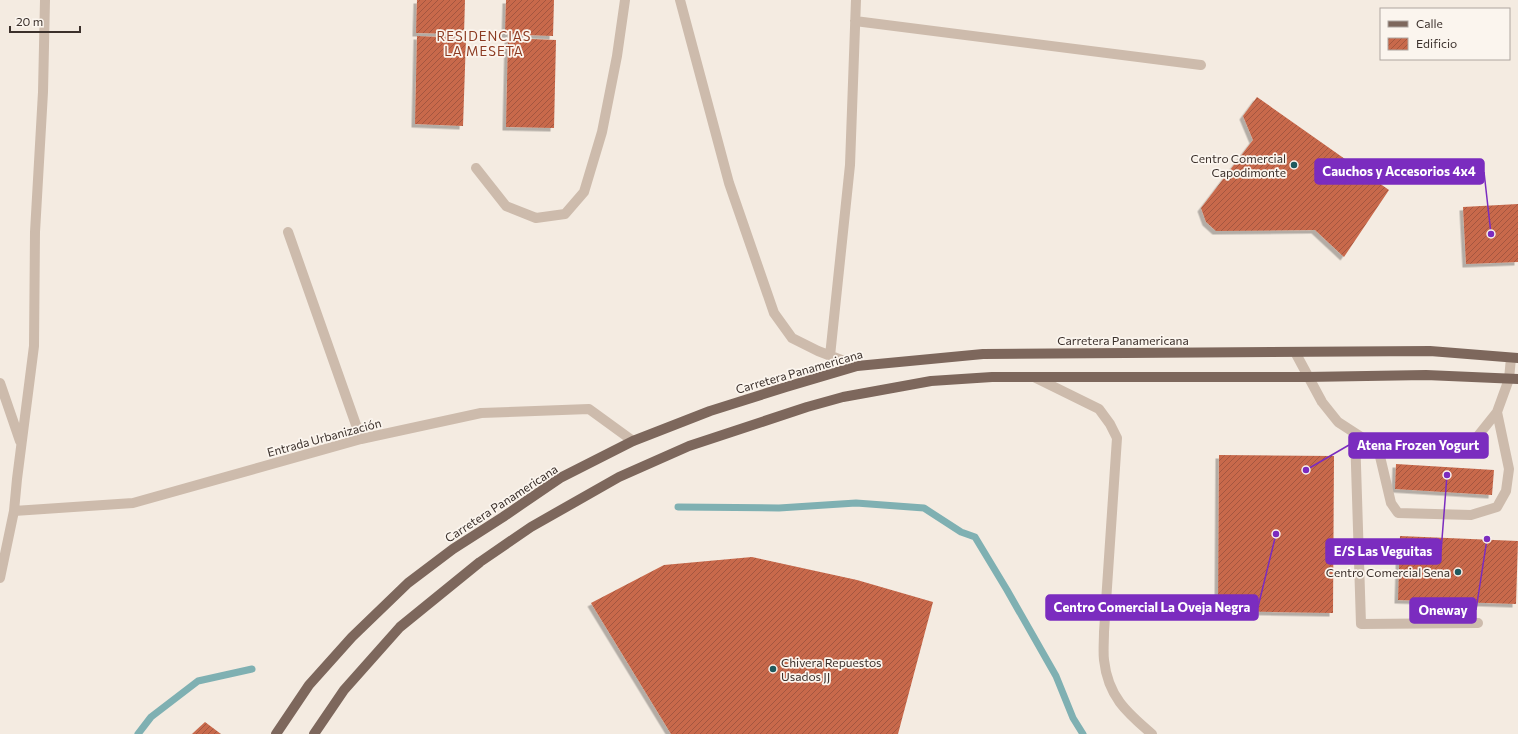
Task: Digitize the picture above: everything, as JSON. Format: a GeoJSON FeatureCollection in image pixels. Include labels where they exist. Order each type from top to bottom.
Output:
{"type":"FeatureCollection","features":[{"type":"Feature","properties":{"kind":"main road","name":"Carretera Panamericana"},"geometry":{"type":"LineString","coordinates":[[276,734],[309,685],[352,637],[408,583],[453,549],[560,478],[633,441],[710,410],[857,366],[983,354],[1430,351],[1514,358]]}},
{"type":"Feature","properties":{"kind":"main road"},"geometry":{"type":"LineString","coordinates":[[314,734],[344,690],[400,627],[480,562],[531,527],[619,478],[689,446],[808,407],[843,398],[931,381],[992,377],[1308,377],[1426,374],[1513,379]]}},
{"type":"Feature","properties":{"kind":"street"},"geometry":{"type":"LineString","coordinates":[[0,578],[14,511],[34,346],[35,232],[43,92],[45,0]]}},
{"type":"Feature","properties":{"kind":"street"},"geometry":{"type":"LineString","coordinates":[[476,168],[506,206],[536,218],[565,214],[584,192],[602,132],[617,56],[625,0]]}},
{"type":"Feature","properties":{"kind":"street"},"geometry":{"type":"LineString","coordinates":[[680,0],[729,183],[774,313],[792,338],[830,356],[857,366]]}},
{"type":"Feature","properties":{"kind":"street"},"geometry":{"type":"LineString","coordinates":[[830,356],[850,165],[856,0]]}},
{"type":"Feature","properties":{"kind":"street"},"geometry":{"type":"LineString","coordinates":[[855,20],[1201,65]]}},
{"type":"Feature","properties":{"kind":"street"},"geometry":{"type":"LineString","coordinates":[[288,232],[361,439]]}},
{"type":"Feature","properties":{"kind":"street"},"geometry":{"type":"LineString","coordinates":[[1295,352],[1322,402],[1338,422],[1378,448],[1408,450],[1445,449],[1477,437],[1497,412],[1513,379],[1514,358]]}},
{"type":"Feature","properties":{"kind":"street"},"geometry":{"type":"LineString","coordinates":[[1034,377],[1099,409],[1110,424],[1117,438],[1104,632],[1104,660],[1111,689],[1129,715],[1152,734]]}},
{"type":"Feature","properties":{"kind":"street"},"geometry":{"type":"LineString","coordinates":[[0,383],[21,444]]}},
{"type":"Feature","properties":{"kind":"street","name":"Entrada Urbanización"},"geometry":{"type":"LineString","coordinates":[[14,511],[133,503],[361,439],[481,413],[588,409],[633,441]]}},
{"type":"Feature","properties":{"kind":"street"},"geometry":{"type":"LineString","coordinates":[[1378,448],[1391,503],[1398,513],[1471,515],[1497,507],[1506,491],[1509,469],[1497,412]]}},
{"type":"Feature","properties":{"kind":"street"},"geometry":{"type":"LineString","coordinates":[[1355,434],[1361,624],[1478,623]]}},
{"type":"Feature","properties":{"kind":"building"},"geometry":{"type":"Polygon","coordinates":[[[417,0],[465,0],[464,34],[416,33],[417,0]]]}},
{"type":"Feature","properties":{"kind":"building"},"geometry":{"type":"Polygon","coordinates":[[[506,0],[554,0],[553,36],[505,34],[506,0]]]}},
{"type":"Feature","properties":{"kind":"building"},"geometry":{"type":"Polygon","coordinates":[[[417,36],[466,38],[463,126],[415,124],[417,36]]]}},
{"type":"Feature","properties":{"kind":"building"},"geometry":{"type":"Polygon","coordinates":[[[508,38],[556,40],[554,128],[506,127],[508,38]]]}},
{"type":"Feature","properties":{"kind":"building","name":"Centro Comercial Capodimonte"},"geometry":{"type":"Polygon","coordinates":[[[1257,97],[1389,190],[1344,257],[1315,230],[1216,231],[1206,222],[1201,208],[1253,140],[1243,116],[1257,97]]]}},
{"type":"Feature","properties":{"kind":"building"},"geometry":{"type":"Polygon","coordinates":[[[1518,204],[1518,262],[1466,264],[1463,207],[1518,204]]]}},
{"type":"Feature","properties":{"kind":"building"},"geometry":{"type":"Polygon","coordinates":[[[1219,455],[1334,456],[1333,613],[1218,611],[1219,455]]]}},
{"type":"Feature","properties":{"kind":"building"},"geometry":{"type":"Polygon","coordinates":[[[1396,464],[1494,470],[1492,495],[1395,489],[1396,464]]]}},
{"type":"Feature","properties":{"kind":"building","name":"Centro Comercial Sena"},"geometry":{"type":"Polygon","coordinates":[[[1400,536],[1518,541],[1516,604],[1398,600],[1400,536]]]}},
{"type":"Feature","properties":{"kind":"building","name":"Chivera Repuestos Usados JJ"},"geometry":{"type":"Polygon","coordinates":[[[752,557],[857,580],[933,602],[898,734],[671,734],[591,603],[664,565],[752,557]]]}},
{"type":"Feature","properties":{"kind":"building"},"geometry":{"type":"Polygon","coordinates":[[[205,722],[221,734],[192,734],[205,722]]]}},
{"type":"Feature","properties":{"kind":"waterway"},"geometry":{"type":"LineString","coordinates":[[678,507],[779,508],[856,503],[924,508],[961,532],[975,537],[1056,676],[1073,718],[1083,734]]}},
{"type":"Feature","properties":{"kind":"waterway"},"geometry":{"type":"LineString","coordinates":[[138,734],[151,717],[198,681],[252,669]]}},
{"type":"Feature","properties":{"kind":"place","name":"Centro Comercial Capodimonte"},"geometry":{"type":"Point","coordinates":[1294,165]}},
{"type":"Feature","properties":{"kind":"place","name":"Cauchos y Accesorios 4x4"},"geometry":{"type":"Point","coordinates":[1491,234]}},
{"type":"Feature","properties":{"kind":"place","name":"Atena Frozen Yogurt"},"geometry":{"type":"Point","coordinates":[1306,470]}},
{"type":"Feature","properties":{"kind":"place","name":"E/S Las Veguitas"},"geometry":{"type":"Point","coordinates":[1447,475]}},
{"type":"Feature","properties":{"kind":"place","name":"Centro Comercial La Oveja Negra"},"geometry":{"type":"Point","coordinates":[1276,534]}},
{"type":"Feature","properties":{"kind":"place","name":"Oneway"},"geometry":{"type":"Point","coordinates":[1487,539]}},
{"type":"Feature","properties":{"kind":"place","name":"Centro Comercial Sena"},"geometry":{"type":"Point","coordinates":[1458,572]}},
{"type":"Feature","properties":{"kind":"place","name":"Chivera Repuestos Usados JJ"},"geometry":{"type":"Point","coordinates":[773,669]}},
{"type":"Feature","properties":{"kind":"district","name":"RESIDENCIAS LA MESETA"},"geometry":{"type":"Point","coordinates":[484,44]}}]}
